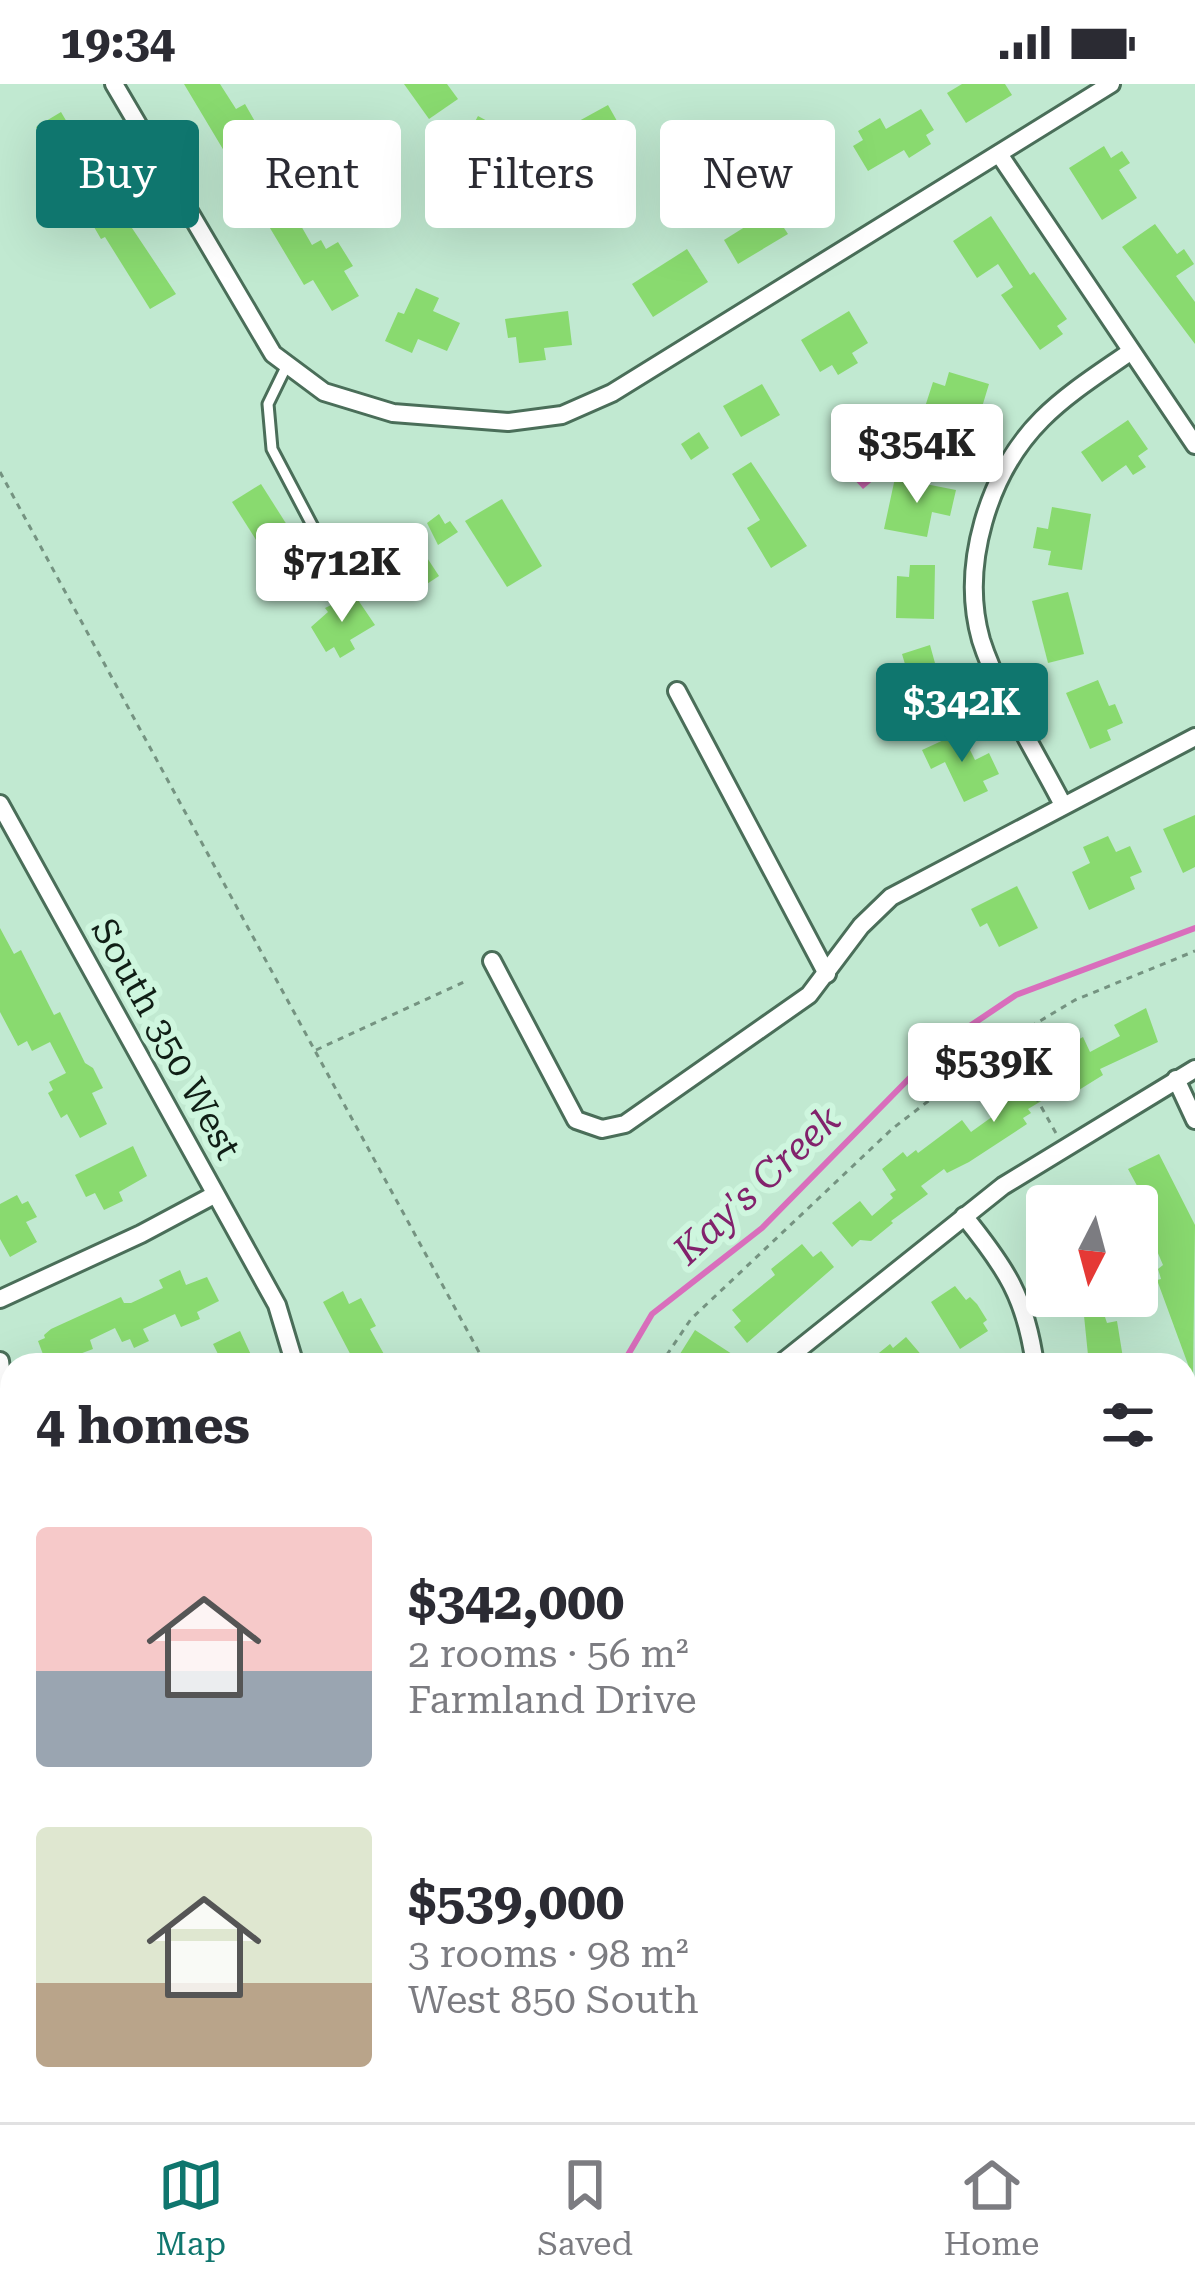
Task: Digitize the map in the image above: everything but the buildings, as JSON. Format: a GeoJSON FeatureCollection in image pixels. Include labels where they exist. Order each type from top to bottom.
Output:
{"type":"FeatureCollection","features":[{"type":"Feature","properties":{"kind":"street"},"geometry":{"type":"LineString","coordinates":[[115,84],[273,354],[324,392],[393,413],[508,422],[562,415],[612,393],[1112,84]]}},
{"type":"Feature","properties":{"kind":"street"},"geometry":{"type":"LineString","coordinates":[[999,154],[1195,445]]}},
{"type":"Feature","properties":{"kind":"street"},"geometry":{"type":"LineString","coordinates":[[1064,805],[982,642],[975,596],[978,544],[990,502],[1019,446],[1059,403],[1130,352]]}},
{"type":"Feature","properties":{"kind":"street"},"geometry":{"type":"LineString","coordinates":[[677,691],[827,974]]}},
{"type":"Feature","properties":{"kind":"street"},"geometry":{"type":"LineString","coordinates":[[492,961],[576,1120],[602,1129],[625,1124],[809,995],[861,926],[891,897],[926,874],[1195,737]]}},
{"type":"Feature","properties":{"kind":"street","name":"South 350 West"},"geometry":{"type":"LineString","coordinates":[[0,804],[277,1305],[291,1353]]}},
{"type":"Feature","properties":{"kind":"street"},"geometry":{"type":"LineString","coordinates":[[794,1353],[1003,1186],[1195,1070]]}},
{"type":"Feature","properties":{"kind":"street"},"geometry":{"type":"LineString","coordinates":[[1176,1078],[1195,1120]]}},
{"type":"Feature","properties":{"kind":"street"},"geometry":{"type":"LineString","coordinates":[[0,1299],[214,1195]]}},
{"type":"Feature","properties":{"kind":"street"},"geometry":{"type":"LineString","coordinates":[[964,1216],[1020,1296],[1032,1353]]}},
{"type":"Feature","properties":{"kind":"street"},"geometry":{"type":"LineString","coordinates":[[0,1361],[0,1454]]}},
{"type":"Feature","properties":{"kind":"lane"},"geometry":{"type":"LineString","coordinates":[[287,364],[268,404],[272,449],[322,544]]}},
{"type":"Feature","properties":{"kind":"path"},"geometry":{"type":"LineString","coordinates":[[0,472],[479,1353]]}},
{"type":"Feature","properties":{"kind":"path"},"geometry":{"type":"LineString","coordinates":[[668,1353],[691,1318],[892,1129],[1005,1042],[1075,1000],[1195,951]]}},
{"type":"Feature","properties":{"kind":"path"},"geometry":{"type":"LineString","coordinates":[[315,1051],[466,981]]}},
{"type":"Feature","properties":{"kind":"path"},"geometry":{"type":"LineString","coordinates":[[1005,1042],[1064,1150]]}},
{"type":"Feature","properties":{"kind":"shaded area"},"geometry":{"type":"Polygon","coordinates":[[[877,453],[889,467],[863,489],[851,476],[877,453]]]}},
{"type":"Feature","properties":{"kind":"waterway","name":"Kay's Creek"},"geometry":{"type":"LineString","coordinates":[[629,1353],[652,1314],[762,1228],[943,1044],[1016,995],[1195,928]]}}]}
